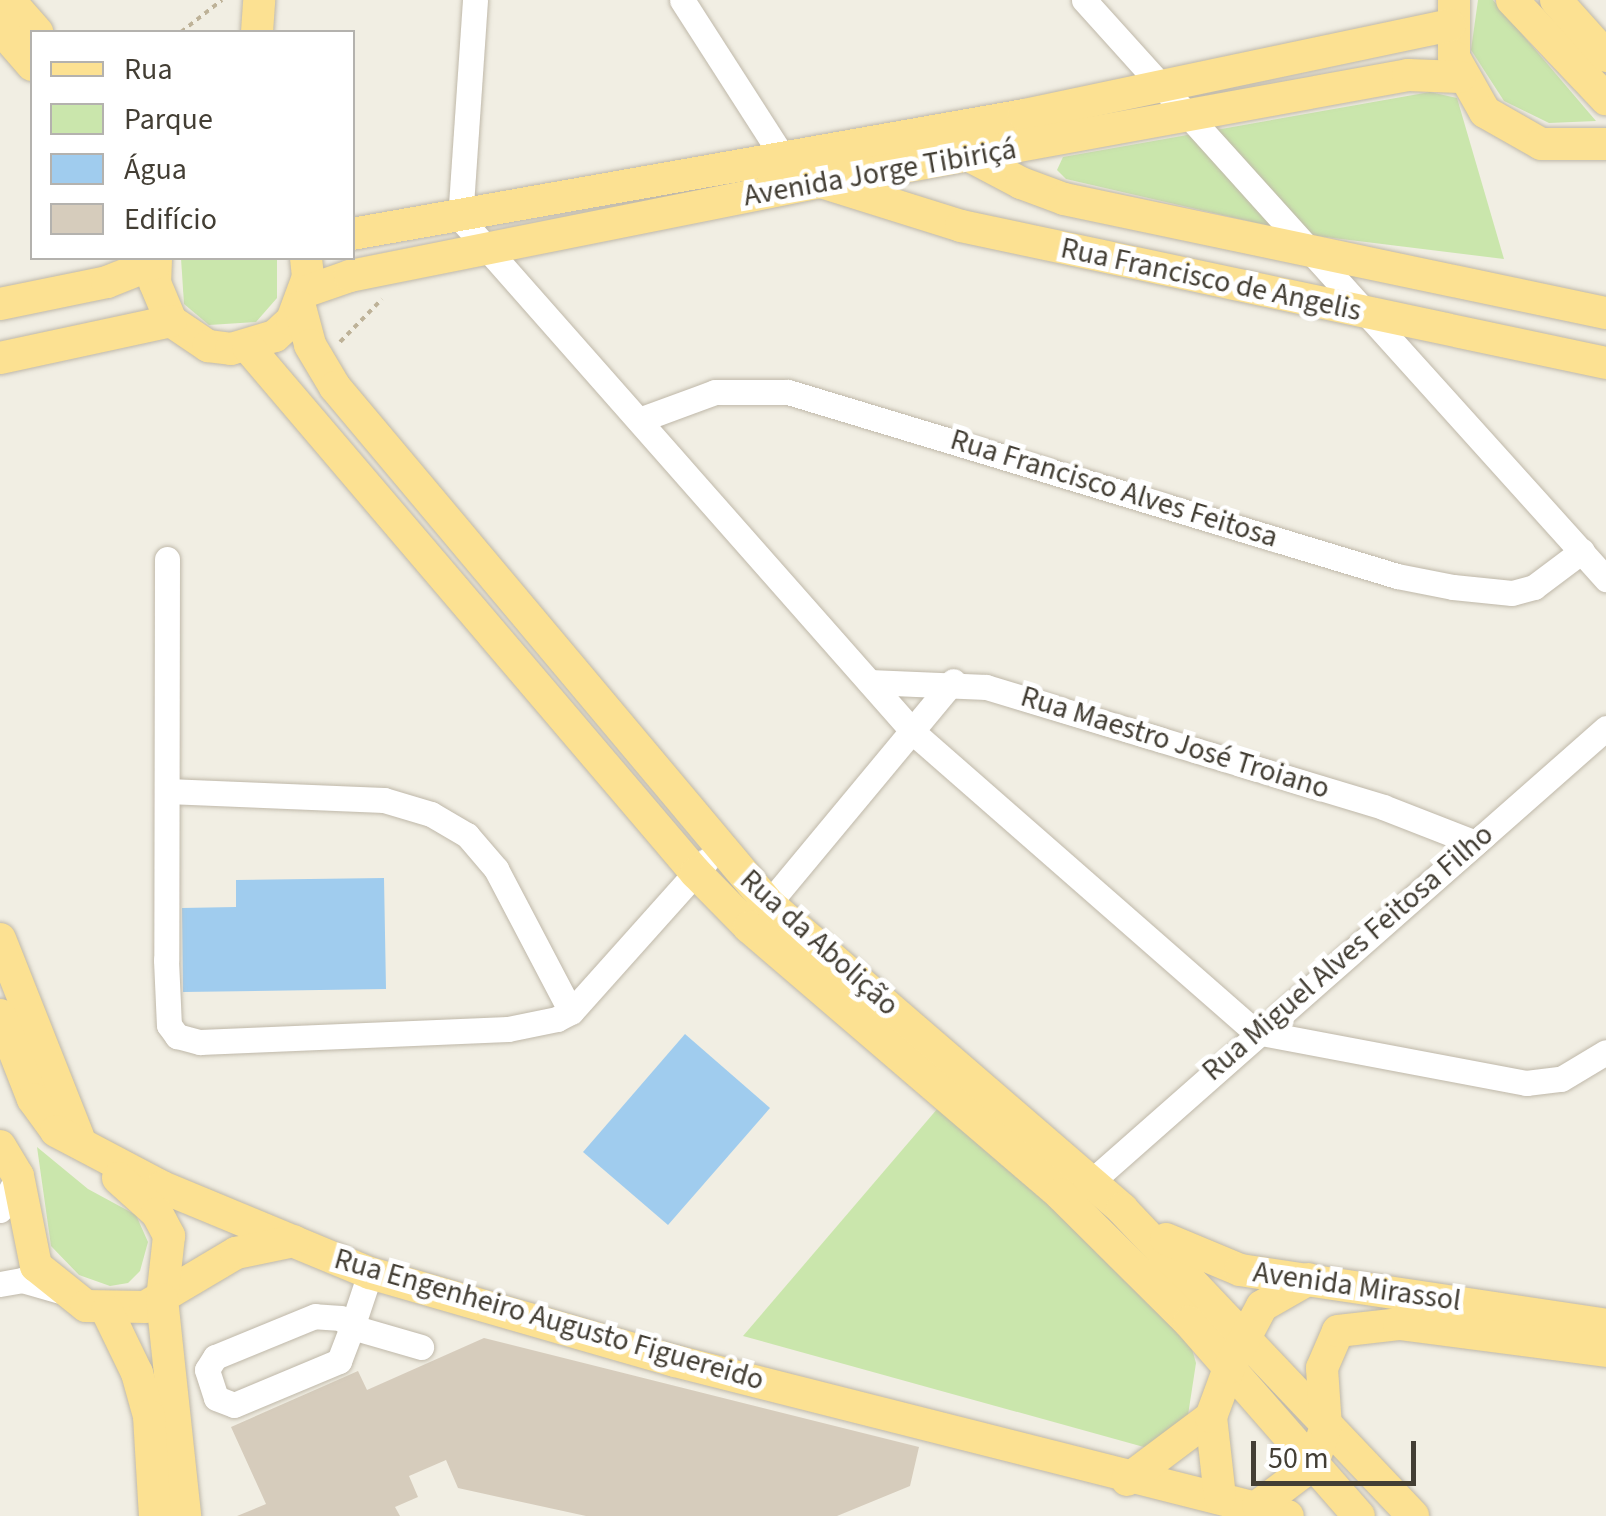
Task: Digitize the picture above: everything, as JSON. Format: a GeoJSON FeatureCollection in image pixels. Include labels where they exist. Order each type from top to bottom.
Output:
{"type":"FeatureCollection","features":[{"type":"Feature","properties":{"kind":"main road"},"geometry":{"type":"LineString","coordinates":[[9,0],[35,30]]}},
{"type":"Feature","properties":{"kind":"main road"},"geometry":{"type":"LineString","coordinates":[[257,30],[258,0]]}},
{"type":"Feature","properties":{"kind":"main road"},"geometry":{"type":"LineString","coordinates":[[1512,0],[1606,99]]}},
{"type":"Feature","properties":{"kind":"main road"},"geometry":{"type":"LineString","coordinates":[[1556,0],[1606,56]]}},
{"type":"Feature","properties":{"kind":"main road","name":"Avenida Jorge Tibiriçá"},"geometry":{"type":"LineString","coordinates":[[302,300],[416,263],[821,182],[1452,13],[1460,76],[1484,112],[1510,132],[1573,148],[1606,144]]}},
{"type":"Feature","properties":{"kind":"main road"},"geometry":{"type":"LineString","coordinates":[[0,28],[30,63]]}},
{"type":"Feature","properties":{"kind":"main road","name":"Avenida Jorge Tibiriçá"},"geometry":{"type":"LineString","coordinates":[[355,234],[460,218],[782,156],[965,141],[1046,143],[1408,75],[1460,76]]}},
{"type":"Feature","properties":{"kind":"main road","name":"Rua Francisco de Angelis"},"geometry":{"type":"LineString","coordinates":[[965,141],[1064,199],[1606,313]]}},
{"type":"Feature","properties":{"kind":"main road"},"geometry":{"type":"LineString","coordinates":[[1046,143],[1050,183],[1064,199]]}},
{"type":"Feature","properties":{"kind":"main road","name":"Rua Francisco de Angelis"},"geometry":{"type":"LineString","coordinates":[[821,182],[961,226],[1606,363]]}},
{"type":"Feature","properties":{"kind":"main road"},"geometry":{"type":"LineString","coordinates":[[0,325],[156,260],[160,303],[171,320],[208,346],[248,348],[275,336],[302,300],[306,260]]}},
{"type":"Feature","properties":{"kind":"main road"},"geometry":{"type":"LineString","coordinates":[[0,304],[88,287]]}},
{"type":"Feature","properties":{"kind":"main road","name":"Rua da Abolição"},"geometry":{"type":"LineString","coordinates":[[302,300],[320,364],[718,848],[759,915],[1060,1194],[1229,1368],[1358,1516]]}},
{"type":"Feature","properties":{"kind":"main road"},"geometry":{"type":"LineString","coordinates":[[1522,345],[1534,310],[1546,300]]}},
{"type":"Feature","properties":{"kind":"main road"},"geometry":{"type":"LineString","coordinates":[[0,370],[15,354],[171,320]]}},
{"type":"Feature","properties":{"kind":"main road","name":"Rua da Abolição"},"geometry":{"type":"LineString","coordinates":[[248,348],[696,873],[759,915],[1092,1181],[1244,1334],[1413,1516]]}},
{"type":"Feature","properties":{"kind":"main road"},"geometry":{"type":"LineString","coordinates":[[0,939],[65,1113],[88,1152],[163,1224],[170,1260],[162,1299],[185,1516]]}},
{"type":"Feature","properties":{"kind":"main road","name":"Rua Engenheiro Augusto Figuereido"},"geometry":{"type":"LineString","coordinates":[[0,1015],[44,1118],[88,1152],[370,1273],[1127,1480],[1273,1511]]}},
{"type":"Feature","properties":{"kind":"main road"},"geometry":{"type":"LineString","coordinates":[[0,1146],[18,1176],[27,1241],[36,1266],[58,1290],[107,1310],[162,1299],[236,1253],[294,1242]]}},
{"type":"Feature","properties":{"kind":"main road","name":"Avenida Mirassol"},"geometry":{"type":"LineString","coordinates":[[1122,1209],[1192,1254],[1240,1270],[1606,1325]]}},
{"type":"Feature","properties":{"kind":"main road"},"geometry":{"type":"LineString","coordinates":[[1220,1497],[1211,1418],[1229,1368],[1262,1306],[1308,1279]]}},
{"type":"Feature","properties":{"kind":"main road"},"geometry":{"type":"LineString","coordinates":[[107,1310],[137,1373],[148,1416],[155,1516]]}},
{"type":"Feature","properties":{"kind":"main road","name":"Avenida Mirassol"},"geometry":{"type":"LineString","coordinates":[[1312,1465],[1326,1426],[1322,1368],[1330,1342],[1350,1327],[1398,1324],[1606,1351]]}},
{"type":"Feature","properties":{"kind":"main road"},"geometry":{"type":"LineString","coordinates":[[1127,1480],[1211,1418]]}},
{"type":"Feature","properties":{"kind":"main road"},"geometry":{"type":"LineString","coordinates":[[1361,1462],[1402,1516]]}},
{"type":"Feature","properties":{"kind":"main road"},"geometry":{"type":"LineString","coordinates":[[1273,1511],[1312,1465]]}},
{"type":"Feature","properties":{"kind":"street"},"geometry":{"type":"LineString","coordinates":[[476,0],[460,218],[915,734],[1256,1032],[1526,1083],[1562,1079],[1606,1052]]}},
{"type":"Feature","properties":{"kind":"street"},"geometry":{"type":"LineString","coordinates":[[682,0],[782,156]]}},
{"type":"Feature","properties":{"kind":"street"},"geometry":{"type":"LineString","coordinates":[[1084,0],[1185,119],[1313,250],[1606,579]]}},
{"type":"Feature","properties":{"kind":"street","name":"Rua Francisco Alves Feitosa"},"geometry":{"type":"LineString","coordinates":[[639,420],[715,392],[788,392],[1397,576],[1453,586],[1512,593],[1534,587],[1582,550]]}},
{"type":"Feature","properties":{"kind":"street"},"geometry":{"type":"LineString","coordinates":[[167,560],[167,1014],[177,1036],[200,1042],[508,1029],[570,1012],[718,848]]}},
{"type":"Feature","properties":{"kind":"street"},"geometry":{"type":"LineString","coordinates":[[759,915],[915,734],[953,681]]}},
{"type":"Feature","properties":{"kind":"street","name":"Rua Maestro José Troiano"},"geometry":{"type":"LineString","coordinates":[[870,682],[953,681],[1103,719],[1383,807],[1473,842]]}},
{"type":"Feature","properties":{"kind":"street","name":"Rua Miguel Alves Feitosa Filho"},"geometry":{"type":"LineString","coordinates":[[1092,1181],[1256,1032],[1606,728]]}},
{"type":"Feature","properties":{"kind":"street"},"geometry":{"type":"LineString","coordinates":[[167,791],[384,800],[431,814],[467,835],[496,870],[570,1012]]}},
{"type":"Feature","properties":{"kind":"street"},"geometry":{"type":"LineString","coordinates":[[0,1210],[18,1176]]}},
{"type":"Feature","properties":{"kind":"street"},"geometry":{"type":"LineString","coordinates":[[370,1273],[352,1328],[339,1360],[234,1404],[216,1398],[208,1370],[214,1357],[314,1316],[341,1318],[352,1328],[421,1347]]}},
{"type":"Feature","properties":{"kind":"street"},"geometry":{"type":"LineString","coordinates":[[0,1284],[22,1280],[58,1290]]}},
{"type":"Feature","properties":{"kind":"path"},"geometry":{"type":"LineString","coordinates":[[184,30],[222,0]]}},
{"type":"Feature","properties":{"kind":"path"},"geometry":{"type":"LineString","coordinates":[[320,364],[416,263]]}},
{"type":"Feature","properties":{"kind":"green space"},"geometry":{"type":"Polygon","coordinates":[[[1478,0],[1493,0],[1596,121],[1549,123],[1504,101],[1471,50],[1478,0]]]}},
{"type":"Feature","properties":{"kind":"green space"},"geometry":{"type":"Polygon","coordinates":[[[1430,92],[1457,98],[1504,259],[1309,235],[1066,179],[1057,170],[1063,157],[1430,92]]]}},
{"type":"Feature","properties":{"kind":"green space"},"geometry":{"type":"Polygon","coordinates":[[[181,260],[277,260],[277,298],[256,322],[209,325],[184,304],[181,260]]]}},
{"type":"Feature","properties":{"kind":"green space"},"geometry":{"type":"Polygon","coordinates":[[[944,1101],[1185,1325],[1196,1363],[1188,1415],[1151,1449],[743,1336],[944,1101]]]}},
{"type":"Feature","properties":{"kind":"green space"},"geometry":{"type":"Polygon","coordinates":[[[37,1147],[88,1189],[136,1215],[148,1242],[140,1271],[128,1283],[110,1286],[79,1275],[51,1246],[37,1147]]]}},
{"type":"Feature","properties":{"kind":"water"},"geometry":{"type":"Polygon","coordinates":[[[384,878],[386,989],[183,992],[182,908],[236,907],[236,880],[384,878]]]}},
{"type":"Feature","properties":{"kind":"water"},"geometry":{"type":"Polygon","coordinates":[[[685,1034],[770,1108],[668,1225],[583,1152],[685,1034]]]}},
{"type":"Feature","properties":{"kind":"building"},"geometry":{"type":"Polygon","coordinates":[[[484,1338],[919,1447],[910,1486],[837,1516],[586,1516],[458,1488],[446,1460],[409,1476],[418,1497],[395,1507],[400,1516],[237,1516],[266,1504],[231,1427],[358,1371],[367,1390],[484,1338]]]}}]}
